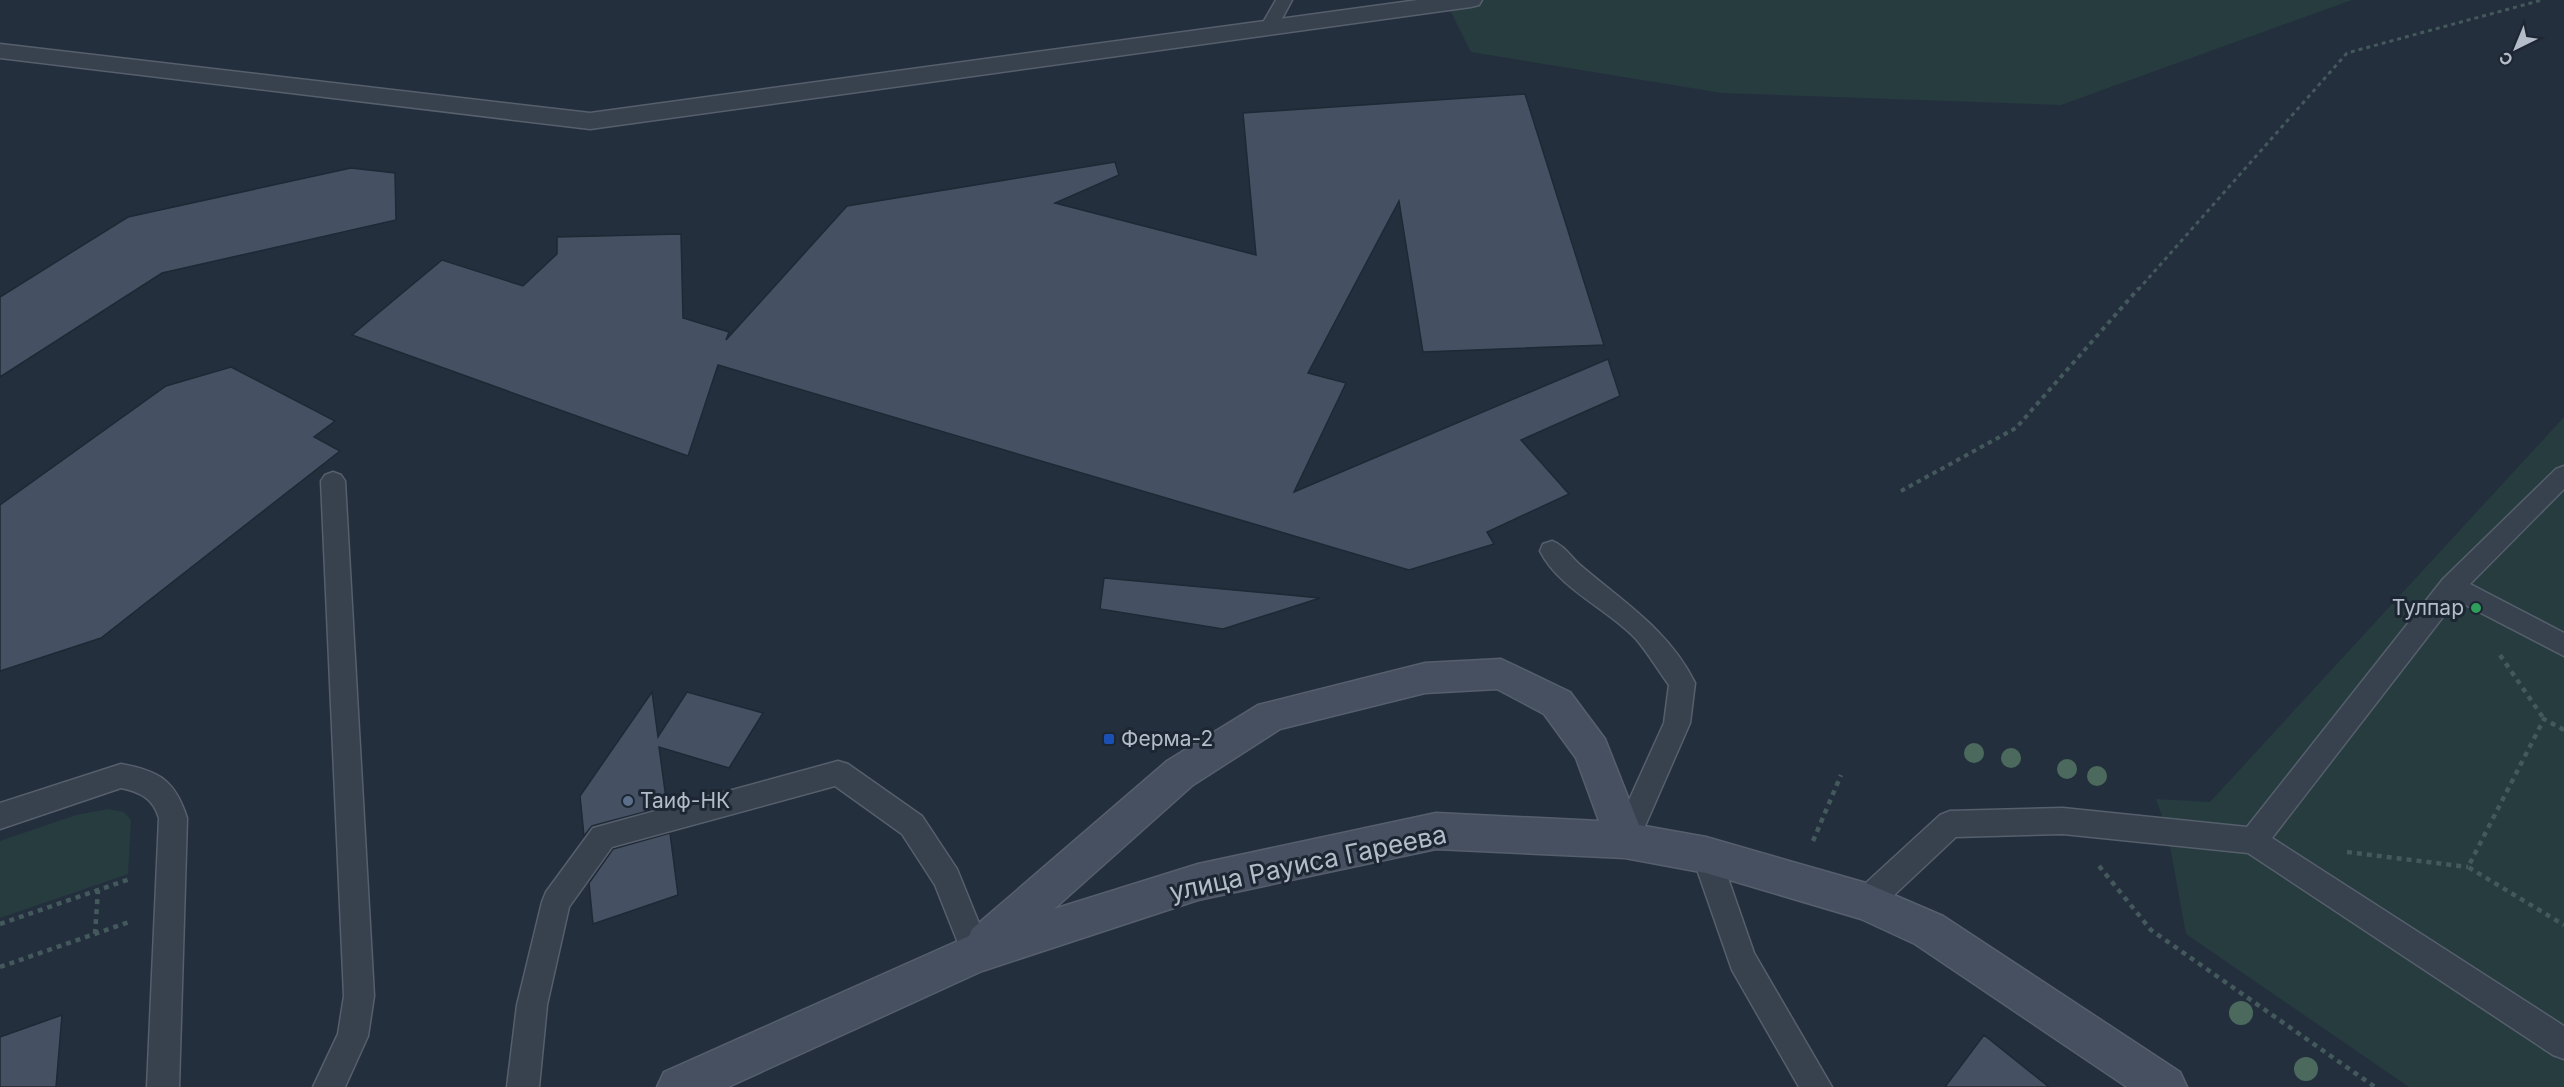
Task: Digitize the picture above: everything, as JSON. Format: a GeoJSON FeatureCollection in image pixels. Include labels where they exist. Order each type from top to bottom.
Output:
{"type":"FeatureCollection","features":[{"type":"Feature","properties":{"kind":"street"},"geometry":{"type":"LineString","coordinates":[[0,51],[590,121],[1471,0]]}},
{"type":"Feature","properties":{"kind":"street"},"geometry":{"type":"LineString","coordinates":[[976,952],[1180,773],[1272,716],[1425,678],[1501,674],[1557,703],[1592,750],[1625,840]]}},
{"type":"Feature","properties":{"kind":"street","name":"улица Рауиса Гареева"},"geometry":{"type":"LineString","coordinates":[[680,1087],[733,1075],[976,952],[1198,882],[1436,831],[1625,840],[1706,855],[1866,902],[1929,930],[2165,1087]]}},
{"type":"Feature","properties":{"kind":"lane"},"geometry":{"type":"LineString","coordinates":[[1270,26],[1284,0]]}},
{"type":"Feature","properties":{"kind":"lane"},"geometry":{"type":"LineString","coordinates":[[2253,841],[2452,586],[2564,475]]}},
{"type":"Feature","properties":{"kind":"lane"},"geometry":{"type":"LineString","coordinates":[[329,1087],[353,1036],[359,996],[333,481]]}},
{"type":"Feature","properties":{"kind":"lane"},"geometry":{"type":"LineString","coordinates":[[1552,551],[1569,570],[1645,633],[1682,683],[1677,723],[1625,840]]}},
{"type":"Feature","properties":{"kind":"lane"},"geometry":{"type":"LineString","coordinates":[[2452,586],[2564,645]]}},
{"type":"Feature","properties":{"kind":"lane"},"geometry":{"type":"LineString","coordinates":[[523,1087],[532,1005],[556,902],[603,837],[838,773],[912,825],[947,878],[976,952]]}},
{"type":"Feature","properties":{"kind":"lane"},"geometry":{"type":"LineString","coordinates":[[0,816],[121,776],[142,780],[156,788],[168,802],[173,818],[163,1087]]}},
{"type":"Feature","properties":{"kind":"lane"},"geometry":{"type":"LineString","coordinates":[[1866,902],[1950,824],[2063,821],[2253,841],[2564,1044]]}},
{"type":"Feature","properties":{"kind":"lane"},"geometry":{"type":"LineString","coordinates":[[1706,855],[1742,960],[1815,1087]]}},
{"type":"Feature","properties":{"kind":"path"},"geometry":{"type":"LineString","coordinates":[[1901,491],[2016,428],[2347,53],[2542,0]]}},
{"type":"Feature","properties":{"kind":"path"},"geometry":{"type":"LineString","coordinates":[[2468,867],[2544,719],[2564,730]]}},
{"type":"Feature","properties":{"kind":"path"},"geometry":{"type":"LineString","coordinates":[[2063,821],[2151,930],[2376,1087]]}},
{"type":"Feature","properties":{"kind":"path"},"geometry":{"type":"LineString","coordinates":[[2344,852],[2468,867],[2564,925]]}},
{"type":"Feature","properties":{"kind":"path"},"geometry":{"type":"LineString","coordinates":[[0,924],[171,865]]}},
{"type":"Feature","properties":{"kind":"path"},"geometry":{"type":"LineString","coordinates":[[95,934],[98,890]]}},
{"type":"Feature","properties":{"kind":"path"},"geometry":{"type":"LineString","coordinates":[[0,967],[169,907]]}},
{"type":"Feature","properties":{"kind":"green space"},"geometry":{"type":"Polygon","coordinates":[[[1445,0],[2352,0],[2061,105],[1722,93],[1471,52],[1445,0]]]}},
{"type":"Feature","properties":{"kind":"green space","name":"Тулпар"},"geometry":{"type":"Polygon","coordinates":[[[2564,417],[2564,1087],[2409,1087],[2186,934],[2167,830],[2156,799],[2210,802],[2564,417]]]}},
{"type":"Feature","properties":{"kind":"green space"},"geometry":{"type":"Polygon","coordinates":[[[108,809],[124,812],[131,820],[128,874],[0,918],[0,841],[76,815],[108,809]]]}},
{"type":"Feature","properties":{"kind":"building"},"geometry":{"type":"Polygon","coordinates":[[[1525,94],[1604,345],[1423,352],[1399,201],[1308,373],[1346,383],[1294,492],[1608,359],[1620,396],[1521,440],[1569,494],[1487,532],[1494,544],[1409,570],[718,365],[688,456],[352,335],[442,260],[523,286],[557,254],[557,237],[681,234],[683,318],[729,332],[726,340],[847,206],[1115,162],[1119,175],[1055,203],[1256,255],[1243,113],[1525,94]]]}},
{"type":"Feature","properties":{"kind":"building"},"geometry":{"type":"Polygon","coordinates":[[[351,168],[395,173],[396,220],[162,273],[0,377],[0,297],[128,217],[351,168]]]}},
{"type":"Feature","properties":{"kind":"building"},"geometry":{"type":"Polygon","coordinates":[[[231,367],[335,421],[314,437],[340,451],[101,638],[0,671],[0,505],[166,386],[231,367]]]}},
{"type":"Feature","properties":{"kind":"building"},"geometry":{"type":"Polygon","coordinates":[[[1104,578],[1320,598],[1223,629],[1100,609],[1104,578]]]}},
{"type":"Feature","properties":{"kind":"building"},"geometry":{"type":"Polygon","coordinates":[[[652,692],[658,737],[687,692],[763,713],[729,768],[659,747],[667,806],[592,826],[584,836],[580,796],[652,692]]]}},
{"type":"Feature","properties":{"kind":"building"},"geometry":{"type":"Polygon","coordinates":[[[670,833],[678,895],[593,924],[589,883],[613,849],[670,833]]]}},
{"type":"Feature","properties":{"kind":"building"},"geometry":{"type":"Polygon","coordinates":[[[62,1015],[56,1087],[0,1087],[0,1037],[62,1015]]]}},
{"type":"Feature","properties":{"kind":"building"},"geometry":{"type":"Polygon","coordinates":[[[1984,1035],[2049,1087],[1945,1087],[1984,1035]]]}},
{"type":"Feature","properties":{"kind":"place","name":"Тулпар"},"geometry":{"type":"Point","coordinates":[2476,608]}},
{"type":"Feature","properties":{"kind":"place","name":"Ферма-2"},"geometry":{"type":"Point","coordinates":[1109,739]}},
{"type":"Feature","properties":{"kind":"place","name":"Таиф-НК"},"geometry":{"type":"Point","coordinates":[628,801]}}]}
